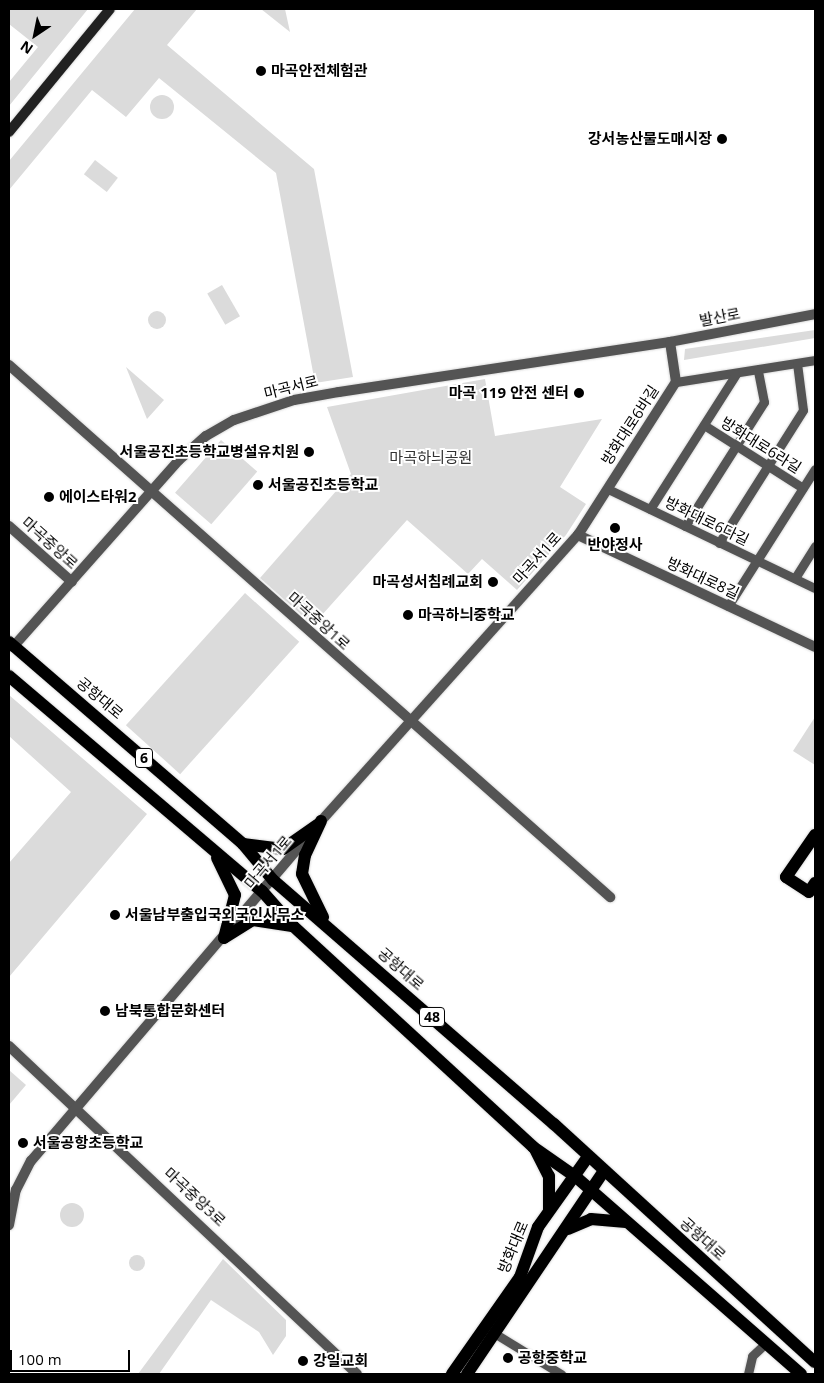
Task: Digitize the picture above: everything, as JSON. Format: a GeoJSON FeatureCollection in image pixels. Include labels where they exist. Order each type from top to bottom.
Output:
{"type":"FeatureCollection","features":[{"type":"Feature","properties":{"kind":"main road"},"geometry":{"type":"LineString","coordinates":[[9,132],[110,9]]}},
{"type":"Feature","properties":{"kind":"main road","name":"공항대로"},"geometry":{"type":"LineString","coordinates":[[11,645],[243,844],[273,880],[554,1124],[587,1158],[815,1362]]}},
{"type":"Feature","properties":{"kind":"main road","name":"6"},"geometry":{"type":"LineString","coordinates":[[9,676],[262,891]]}},
{"type":"Feature","properties":{"kind":"main road"},"geometry":{"type":"LineString","coordinates":[[243,844],[283,849],[321,822]]}},
{"type":"Feature","properties":{"kind":"main road"},"geometry":{"type":"LineString","coordinates":[[321,822],[305,855],[302,874],[329,927]]}},
{"type":"Feature","properties":{"kind":"main road"},"geometry":{"type":"LineString","coordinates":[[815,835],[786,877],[809,892],[815,883]]}},
{"type":"Feature","properties":{"kind":"main road"},"geometry":{"type":"LineString","coordinates":[[212,850],[235,895],[224,938]]}},
{"type":"Feature","properties":{"kind":"main road","name":"48"},"geometry":{"type":"LineString","coordinates":[[262,891],[293,926],[533,1147],[576,1176],[626,1222],[801,1374]]}},
{"type":"Feature","properties":{"kind":"main road"},"geometry":{"type":"LineString","coordinates":[[224,938],[253,920],[293,926]]}},
{"type":"Feature","properties":{"kind":"main road"},"geometry":{"type":"LineString","coordinates":[[533,1147],[549,1176],[549,1210]]}},
{"type":"Feature","properties":{"kind":"main road","name":"방화대로"},"geometry":{"type":"LineString","coordinates":[[452,1374],[520,1277],[538,1227],[587,1158]]}},
{"type":"Feature","properties":{"kind":"main road","name":"방화대로"},"geometry":{"type":"LineString","coordinates":[[467,1374],[604,1172]]}},
{"type":"Feature","properties":{"kind":"main road"},"geometry":{"type":"LineString","coordinates":[[561,1234],[581,1220],[626,1222]]}},
{"type":"Feature","properties":{"kind":"street","name":"발산로"},"geometry":{"type":"LineString","coordinates":[[670,342],[815,314]]}},
{"type":"Feature","properties":{"kind":"street"},"geometry":{"type":"LineString","coordinates":[[670,342],[676,382]]}},
{"type":"Feature","properties":{"kind":"street","name":"마곡서로"},"geometry":{"type":"LineString","coordinates":[[11,645],[72,582],[152,492],[206,436],[269,407],[339,392],[670,342]]}},
{"type":"Feature","properties":{"kind":"street","name":"방화대로6바길"},"geometry":{"type":"LineString","coordinates":[[578,535],[676,382],[815,360]]}},
{"type":"Feature","properties":{"kind":"street"},"geometry":{"type":"LineString","coordinates":[[719,543],[803,410],[796,363]]}},
{"type":"Feature","properties":{"kind":"street","name":"마곡중앙1로"},"geometry":{"type":"LineString","coordinates":[[9,365],[610,898]]}},
{"type":"Feature","properties":{"kind":"street"},"geometry":{"type":"LineString","coordinates":[[685,526],[764,402],[758,370]]}},
{"type":"Feature","properties":{"kind":"street"},"geometry":{"type":"LineString","coordinates":[[650,509],[736,374]]}},
{"type":"Feature","properties":{"kind":"street","name":"방화대로6라길"},"geometry":{"type":"LineString","coordinates":[[704,425],[803,488]]}},
{"type":"Feature","properties":{"kind":"street","name":"방화대로6라길"},"geometry":{"type":"LineString","coordinates":[[728,606],[815,470]]}},
{"type":"Feature","properties":{"kind":"street","name":"방화대로6다길"},"geometry":{"type":"LineString","coordinates":[[608,488],[815,588]]}},
{"type":"Feature","properties":{"kind":"street","name":"마곡중앙로"},"geometry":{"type":"LineString","coordinates":[[9,526],[72,582]]}},
{"type":"Feature","properties":{"kind":"street","name":"방화대로8길"},"geometry":{"type":"LineString","coordinates":[[578,535],[815,647]]}},
{"type":"Feature","properties":{"kind":"street","name":"마곡서1로"},"geometry":{"type":"LineString","coordinates":[[9,1225],[16,1190],[31,1161],[409,721],[578,535]]}},
{"type":"Feature","properties":{"kind":"street"},"geometry":{"type":"LineString","coordinates":[[795,578],[815,546]]}},
{"type":"Feature","properties":{"kind":"street","name":"마곡중앙3로"},"geometry":{"type":"LineString","coordinates":[[9,1046],[78,1108],[357,1374]]}},
{"type":"Feature","properties":{"kind":"street"},"geometry":{"type":"LineString","coordinates":[[494,1333],[561,1374]]}},
{"type":"Feature","properties":{"kind":"street"},"geometry":{"type":"LineString","coordinates":[[748,1374],[752,1356],[766,1343]]}},
{"type":"Feature","properties":{"kind":"green space"},"geometry":{"type":"Polygon","coordinates":[[[9,9],[88,9],[9,106],[9,82],[38,47],[9,24],[9,9]]]}},
{"type":"Feature","properties":{"kind":"green space"},"geometry":{"type":"Polygon","coordinates":[[[135,9],[197,9],[167,45],[314,169],[353,377],[315,383],[276,173],[159,78],[126,117],[92,90],[9,190],[9,161],[135,9]]]}},
{"type":"Feature","properties":{"kind":"green space"},"geometry":{"type":"Polygon","coordinates":[[[261,9],[285,9],[290,32],[261,9]]]}},
{"type":"Feature","properties":{"kind":"green space"},"geometry":{"type":"Polygon","coordinates":[[[162,95],[167,96],[173,102],[173,112],[167,118],[162,119],[157,118],[151,112],[150,107],[151,102],[157,96],[162,95]]]}},
{"type":"Feature","properties":{"kind":"green space"},"geometry":{"type":"Polygon","coordinates":[[[95,160],[118,178],[107,192],[84,174],[95,160]]]}},
{"type":"Feature","properties":{"kind":"green space"},"geometry":{"type":"Polygon","coordinates":[[[222,285],[240,316],[225,325],[207,294],[222,285]]]}},
{"type":"Feature","properties":{"kind":"green space"},"geometry":{"type":"Polygon","coordinates":[[[157,311],[164,313],[166,320],[164,327],[157,329],[150,327],[148,320],[150,313],[157,311]]]}},
{"type":"Feature","properties":{"kind":"green space"},"geometry":{"type":"Polygon","coordinates":[[[815,330],[815,338],[684,360],[685,349],[815,330]]]}},
{"type":"Feature","properties":{"kind":"green space"},"geometry":{"type":"Polygon","coordinates":[[[126,367],[164,400],[147,419],[126,367]]]}},
{"type":"Feature","properties":{"kind":"green space","name":"마곡하늬공원"},"geometry":{"type":"Polygon","coordinates":[[[485,379],[495,436],[602,419],[560,487],[586,504],[566,535],[517,590],[482,559],[468,574],[407,520],[313,625],[260,578],[351,474],[327,407],[485,379]]]}},
{"type":"Feature","properties":{"kind":"green space"},"geometry":{"type":"Polygon","coordinates":[[[221,440],[257,471],[211,524],[175,493],[221,440]]]}},
{"type":"Feature","properties":{"kind":"green space"},"geometry":{"type":"Polygon","coordinates":[[[245,593],[299,642],[180,774],[126,725],[245,593]]]}},
{"type":"Feature","properties":{"kind":"green space"},"geometry":{"type":"Polygon","coordinates":[[[9,695],[147,814],[9,977],[9,863],[71,792],[9,736],[9,695]]]}},
{"type":"Feature","properties":{"kind":"green space"},"geometry":{"type":"Polygon","coordinates":[[[815,717],[815,765],[793,751],[815,717]]]}},
{"type":"Feature","properties":{"kind":"green space"},"geometry":{"type":"Polygon","coordinates":[[[9,1070],[26,1085],[9,1105],[9,1070]]]}},
{"type":"Feature","properties":{"kind":"green space"},"geometry":{"type":"Polygon","coordinates":[[[72,1203],[80,1207],[84,1215],[80,1223],[72,1227],[64,1223],[60,1215],[64,1207],[72,1203]]]}},
{"type":"Feature","properties":{"kind":"green space"},"geometry":{"type":"Polygon","coordinates":[[[134,1255],[140,1255],[145,1260],[143,1269],[134,1271],[129,1266],[129,1260],[134,1255]]]}},
{"type":"Feature","properties":{"kind":"green space"},"geometry":{"type":"Polygon","coordinates":[[[223,1259],[286,1320],[286,1336],[273,1355],[259,1332],[211,1300],[159,1374],[138,1374],[223,1259]]]}},
{"type":"Feature","properties":{"kind":"place","name":"마곡안전체험관"},"geometry":{"type":"Point","coordinates":[261,71]}},
{"type":"Feature","properties":{"kind":"place","name":"강서농산물도매시장"},"geometry":{"type":"Point","coordinates":[722,139]}},
{"type":"Feature","properties":{"kind":"place","name":"마곡 119 안전 센터"},"geometry":{"type":"Point","coordinates":[579,393]}},
{"type":"Feature","properties":{"kind":"place","name":"서울공진초등학교병설유치원"},"geometry":{"type":"Point","coordinates":[309,452]}},
{"type":"Feature","properties":{"kind":"place","name":"서울공진초등학교"},"geometry":{"type":"Point","coordinates":[258,485]}},
{"type":"Feature","properties":{"kind":"place","name":"에이스타워2"},"geometry":{"type":"Point","coordinates":[49,497]}},
{"type":"Feature","properties":{"kind":"place","name":"반야정사"},"geometry":{"type":"Point","coordinates":[615,528]}},
{"type":"Feature","properties":{"kind":"place","name":"마곡성서침례교회"},"geometry":{"type":"Point","coordinates":[493,582]}},
{"type":"Feature","properties":{"kind":"place","name":"마곡하늬중학교"},"geometry":{"type":"Point","coordinates":[408,615]}},
{"type":"Feature","properties":{"kind":"place","name":"서울남부출입국외국인사무소"},"geometry":{"type":"Point","coordinates":[115,915]}},
{"type":"Feature","properties":{"kind":"place","name":"남북통합문화센터"},"geometry":{"type":"Point","coordinates":[105,1011]}},
{"type":"Feature","properties":{"kind":"place","name":"서울공항초등학교"},"geometry":{"type":"Point","coordinates":[23,1143]}},
{"type":"Feature","properties":{"kind":"place","name":"공항중학교"},"geometry":{"type":"Point","coordinates":[508,1358]}},
{"type":"Feature","properties":{"kind":"place","name":"강일교회"},"geometry":{"type":"Point","coordinates":[303,1361]}}]}
